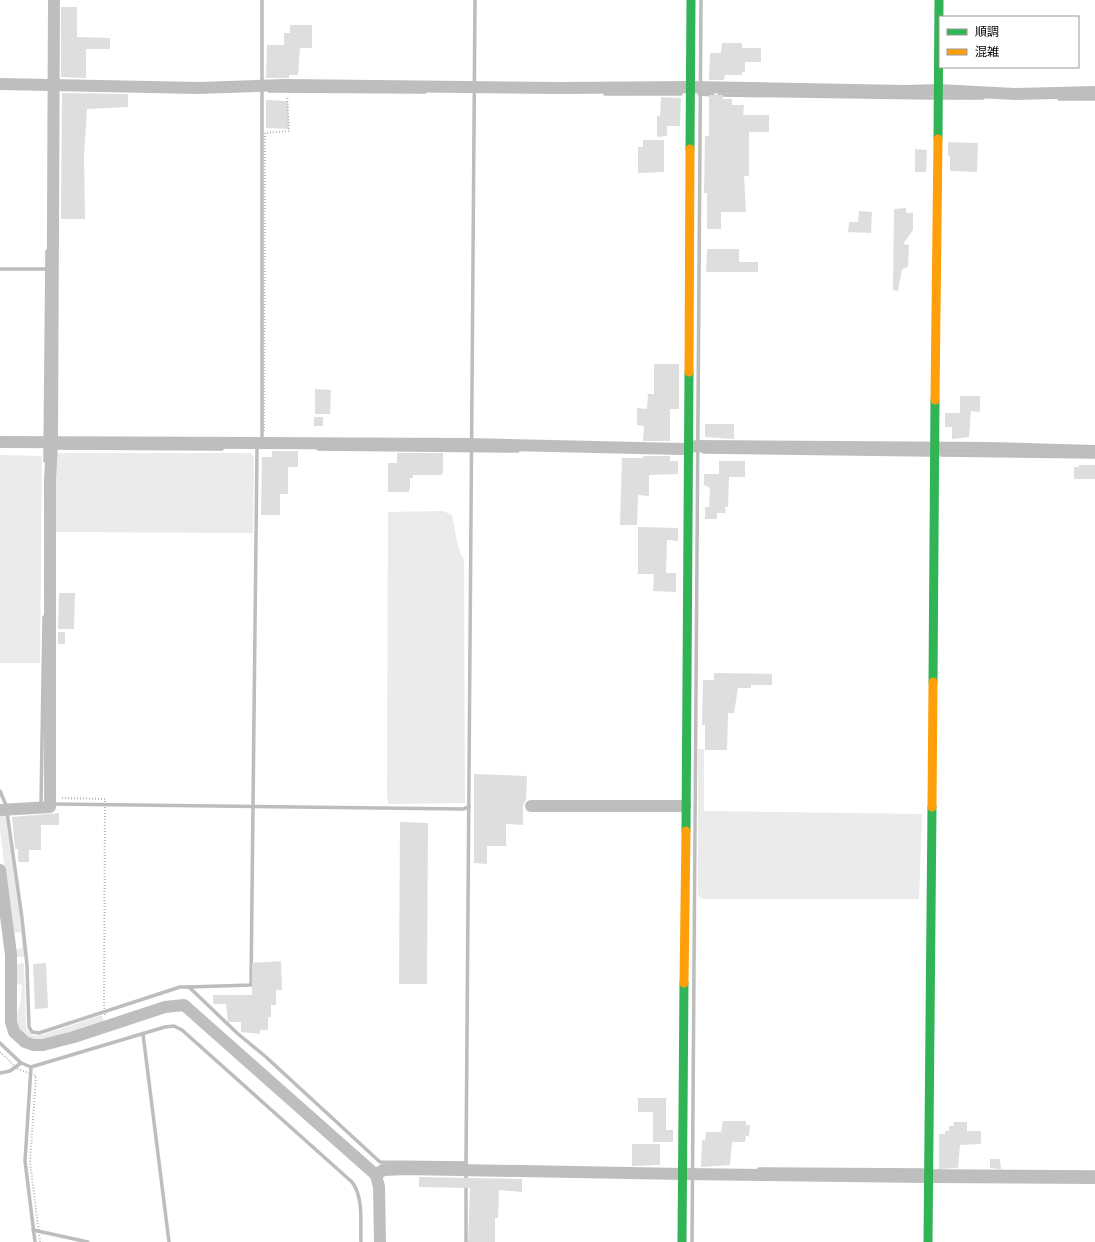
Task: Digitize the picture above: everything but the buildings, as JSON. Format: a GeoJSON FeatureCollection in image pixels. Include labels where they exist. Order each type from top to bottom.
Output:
{"type":"FeatureCollection","features":[{"type":"Feature","properties":{"kind":"street"},"geometry":{"type":"LineString","coordinates":[[5,810],[50,807],[49,445],[51,88],[54,0]]}},
{"type":"Feature","properties":{"kind":"street"},"geometry":{"type":"LineString","coordinates":[[682,1242],[689,1174],[685,806],[696,447],[698,88],[691,0]]}},
{"type":"Feature","properties":{"kind":"street"},"geometry":{"type":"LineString","coordinates":[[928,1242],[925,1177],[931,448],[939,0]]}},
{"type":"Feature","properties":{"kind":"street"},"geometry":{"type":"LineString","coordinates":[[0,84],[51,88],[199,88],[262,86],[698,88],[906,91],[937,95],[1095,92]]}},
{"type":"Feature","properties":{"kind":"street"},"geometry":{"type":"LineString","coordinates":[[0,442],[49,445],[263,442],[696,447],[989,448],[1095,451]]}},
{"type":"Feature","properties":{"kind":"street"},"geometry":{"type":"LineString","coordinates":[[531,806],[685,806]]}},
{"type":"Feature","properties":{"kind":"street"},"geometry":{"type":"LineString","coordinates":[[0,870],[11,1022],[14,1032],[25,1042],[33,1045],[43,1045],[74,1037],[165,1007],[184,1005],[376,1175],[379,1187],[380,1242]]}},
{"type":"Feature","properties":{"kind":"street"},"geometry":{"type":"LineString","coordinates":[[376,1175],[383,1170],[406,1168],[689,1174],[1095,1178]]}},
{"type":"Feature","properties":{"kind":"path"},"geometry":{"type":"LineString","coordinates":[[263,442],[265,133],[289,131],[288,98],[286,94]]}},
{"type":"Feature","properties":{"kind":"path"},"geometry":{"type":"LineString","coordinates":[[50,798],[105,799],[105,1012]]}},
{"type":"Feature","properties":{"kind":"path"},"geometry":{"type":"LineString","coordinates":[[0,1052],[18,1069],[36,1076],[30,1162],[40,1242]]}},
{"type":"Feature","properties":{"kind":"shaded area"},"geometry":{"type":"Polygon","coordinates":[[[55,453],[251,453],[254,458],[253,533],[55,532],[55,453]]]}},
{"type":"Feature","properties":{"kind":"shaded area"},"geometry":{"type":"Polygon","coordinates":[[[0,455],[42,456],[40,663],[0,663],[0,455]]]}},
{"type":"Feature","properties":{"kind":"shaded area"},"geometry":{"type":"Polygon","coordinates":[[[443,511],[452,515],[458,545],[464,559],[465,803],[389,804],[387,798],[388,512],[443,511]]]}},
{"type":"Feature","properties":{"kind":"shaded area"},"geometry":{"type":"Polygon","coordinates":[[[698,749],[704,749],[704,811],[922,814],[919,899],[702,899],[698,895],[698,749]]]}},
{"type":"Feature","properties":{"kind":"shaded area"},"geometry":{"type":"Polygon","coordinates":[[[7,812],[25,954],[24,957],[17,957],[15,955],[0,830],[0,813],[7,812]],[[21,932],[15,933],[16,949],[22,948],[21,932]]]}},
{"type":"Feature","properties":{"kind":"shaded area"},"geometry":{"type":"Polygon","coordinates":[[[22,962],[24,964],[26,1028],[31,1034],[42,1035],[102,1015],[104,1022],[51,1039],[37,1041],[28,1039],[18,1028],[16,1018],[21,1000],[22,985],[17,984],[16,965],[22,962]]]}},
{"type":"Feature","properties":{"kind":"waterway"},"geometry":{"type":"LineString","coordinates":[[262,0],[262,441]]}},
{"type":"Feature","properties":{"kind":"waterway"},"geometry":{"type":"LineString","coordinates":[[466,1164],[475,0]]}},
{"type":"Feature","properties":{"kind":"waterway"},"geometry":{"type":"LineString","coordinates":[[692,1242],[701,0]]}},
{"type":"Feature","properties":{"kind":"waterway"},"geometry":{"type":"LineString","coordinates":[[269,91],[425,92]]}},
{"type":"Feature","properties":{"kind":"waterway"},"geometry":{"type":"LineString","coordinates":[[605,94],[681,94]]}},
{"type":"Feature","properties":{"kind":"waterway"},"geometry":{"type":"LineString","coordinates":[[699,94],[713,95]]}},
{"type":"Feature","properties":{"kind":"waterway"},"geometry":{"type":"LineString","coordinates":[[719,95],[933,98]]}},
{"type":"Feature","properties":{"kind":"waterway"},"geometry":{"type":"LineString","coordinates":[[943,98],[983,98]]}},
{"type":"Feature","properties":{"kind":"waterway"},"geometry":{"type":"LineString","coordinates":[[1059,99],[1095,99]]}},
{"type":"Feature","properties":{"kind":"waterway"},"geometry":{"type":"LineString","coordinates":[[45,461],[47,251]]}},
{"type":"Feature","properties":{"kind":"waterway"},"geometry":{"type":"LineString","coordinates":[[0,269],[47,269]]}},
{"type":"Feature","properties":{"kind":"waterway"},"geometry":{"type":"LineString","coordinates":[[54,448],[222,449]]}},
{"type":"Feature","properties":{"kind":"waterway"},"geometry":{"type":"LineString","coordinates":[[189,987],[251,985],[257,449]]}},
{"type":"Feature","properties":{"kind":"waterway"},"geometry":{"type":"LineString","coordinates":[[318,449],[518,451]]}},
{"type":"Feature","properties":{"kind":"waterway"},"geometry":{"type":"LineString","coordinates":[[703,452],[931,455]]}},
{"type":"Feature","properties":{"kind":"waterway"},"geometry":{"type":"LineString","coordinates":[[941,455],[1095,457]]}},
{"type":"Feature","properties":{"kind":"waterway"},"geometry":{"type":"LineString","coordinates":[[41,804],[44,617]]}},
{"type":"Feature","properties":{"kind":"waterway"},"geometry":{"type":"LineString","coordinates":[[0,791],[6,805],[22,918],[27,965],[29,1027],[32,1032],[39,1033],[180,987],[189,987],[237,1033],[266,1057],[380,1162],[466,1163]]}},
{"type":"Feature","properties":{"kind":"waterway"},"geometry":{"type":"LineString","coordinates":[[54,804],[463,809],[469,807]]}},
{"type":"Feature","properties":{"kind":"waterway"},"geometry":{"type":"LineString","coordinates":[[0,1043],[21,1063],[31,1067],[165,1027],[174,1026],[182,1030],[352,1182],[356,1188],[360,1203],[361,1242]]}},
{"type":"Feature","properties":{"kind":"waterway"},"geometry":{"type":"LineString","coordinates":[[143,1034],[169,1242]]}},
{"type":"Feature","properties":{"kind":"waterway"},"geometry":{"type":"LineString","coordinates":[[0,1073],[10,1071],[21,1063]]}},
{"type":"Feature","properties":{"kind":"waterway"},"geometry":{"type":"LineString","coordinates":[[31,1067],[25,1161],[35,1242]]}},
{"type":"Feature","properties":{"kind":"waterway"},"geometry":{"type":"LineString","coordinates":[[759,1169],[923,1170]]}},
{"type":"Feature","properties":{"kind":"waterway"},"geometry":{"type":"LineString","coordinates":[[934,1171],[1095,1172]]}},
{"type":"Feature","properties":{"kind":"waterway"},"geometry":{"type":"LineString","coordinates":[[466,1173],[466,1242]]}},
{"type":"Feature","properties":{"kind":"waterway"},"geometry":{"type":"LineString","coordinates":[[33,1230],[88,1242]]}},
{"type":"Feature","properties":{"kind":"traffic: fast"},"geometry":{"type":"LineString","coordinates":[[690,149],[691,0]]}},
{"type":"Feature","properties":{"kind":"traffic: fast"},"geometry":{"type":"LineString","coordinates":[[938,139],[939,0]]}},
{"type":"Feature","properties":{"kind":"traffic: fast"},"geometry":{"type":"LineString","coordinates":[[686,831],[689,372]]}},
{"type":"Feature","properties":{"kind":"traffic: fast"},"geometry":{"type":"LineString","coordinates":[[933,682],[935,400]]}},
{"type":"Feature","properties":{"kind":"traffic: fast"},"geometry":{"type":"LineString","coordinates":[[928,1242],[932,807]]}},
{"type":"Feature","properties":{"kind":"traffic: fast"},"geometry":{"type":"LineString","coordinates":[[682,1242],[684,983]]}},
{"type":"Feature","properties":{"kind":"traffic: slow"},"geometry":{"type":"LineString","coordinates":[[935,400],[938,139]]}},
{"type":"Feature","properties":{"kind":"traffic: slow"},"geometry":{"type":"LineString","coordinates":[[689,372],[690,149]]}},
{"type":"Feature","properties":{"kind":"traffic: slow"},"geometry":{"type":"LineString","coordinates":[[932,807],[933,682]]}},
{"type":"Feature","properties":{"kind":"traffic: slow"},"geometry":{"type":"LineString","coordinates":[[684,983],[686,831]]}}]}
